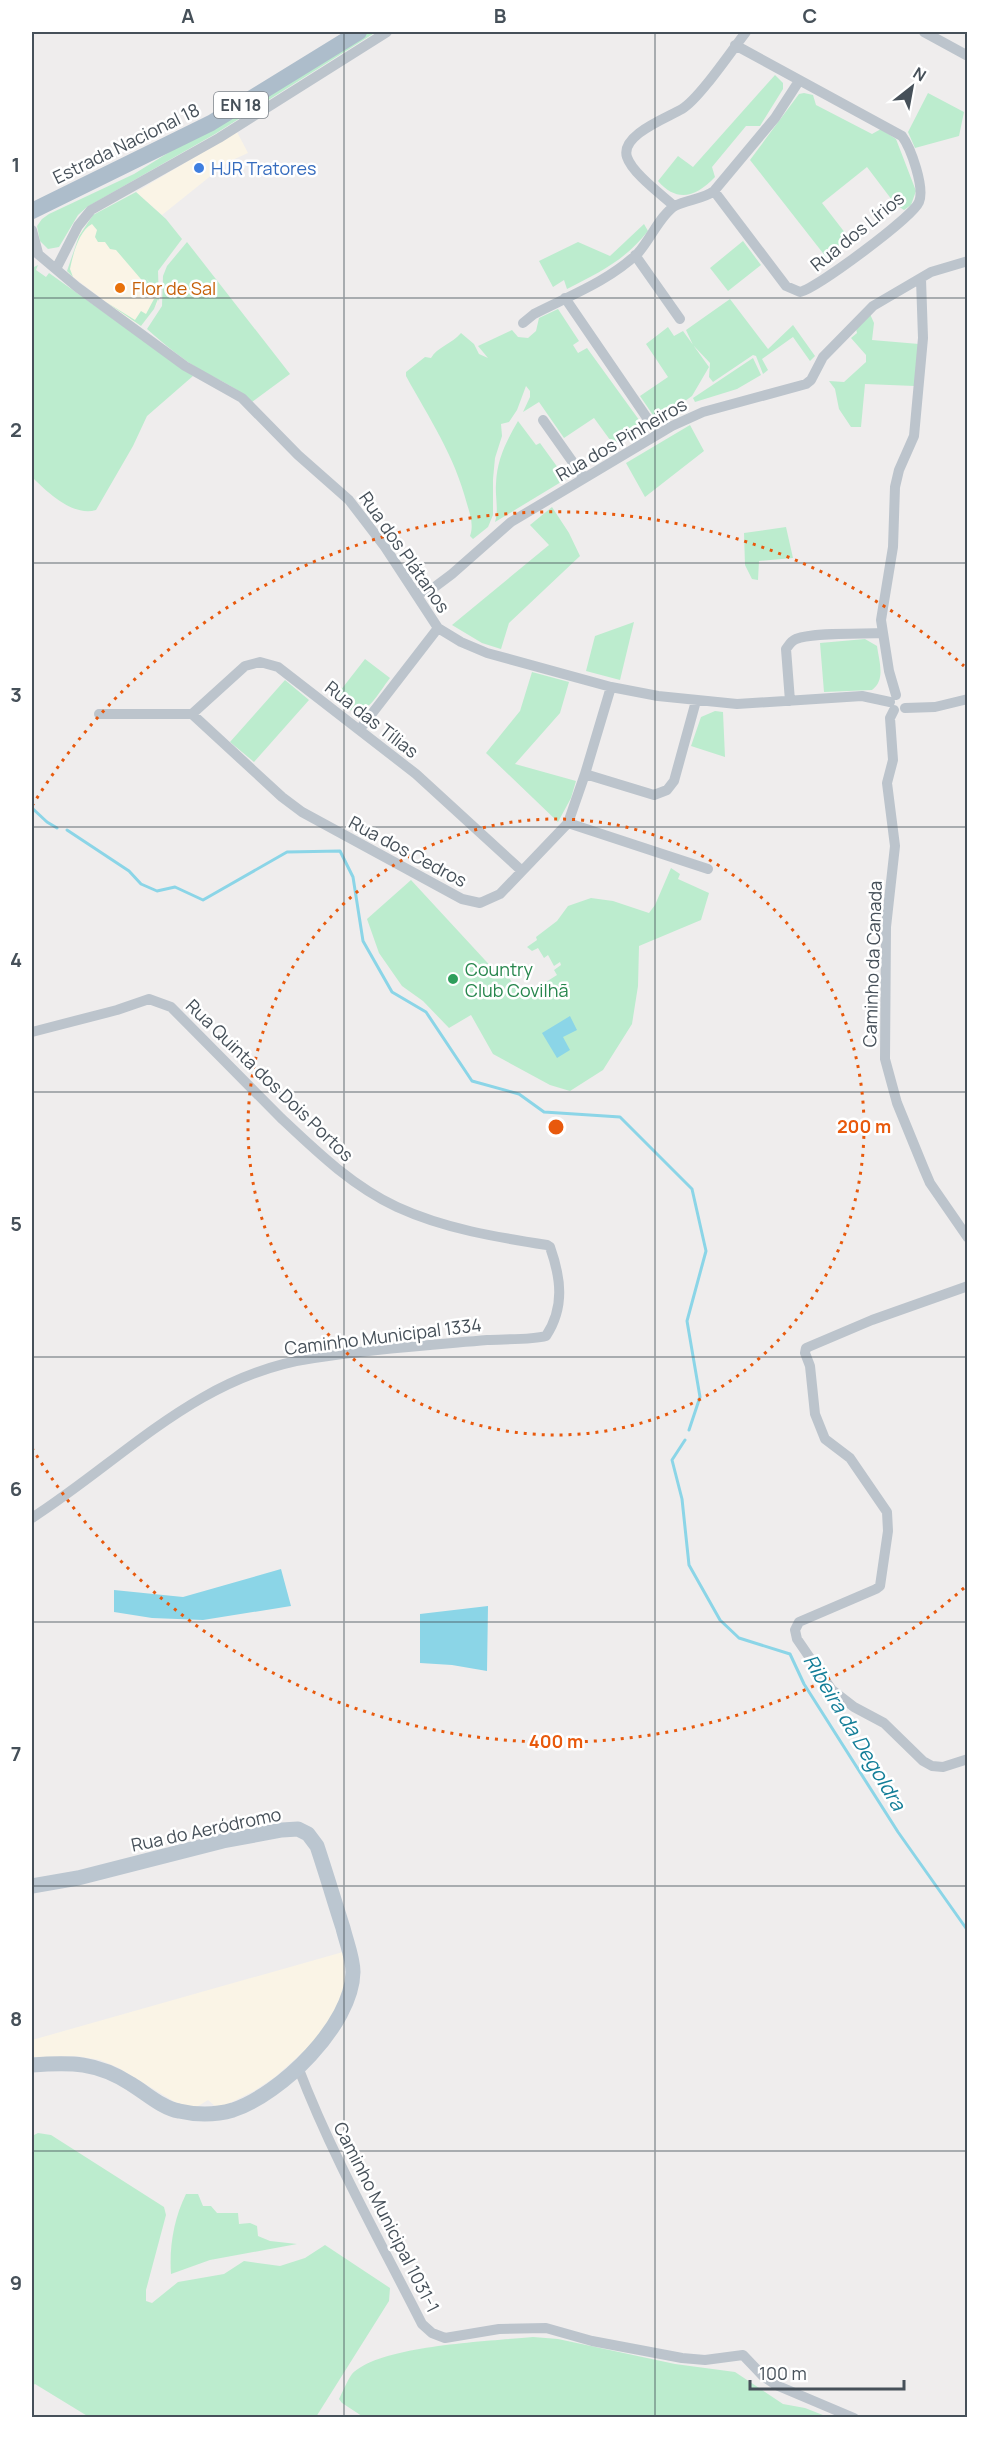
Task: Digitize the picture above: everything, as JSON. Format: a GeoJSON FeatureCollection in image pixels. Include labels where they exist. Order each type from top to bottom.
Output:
{"type":"FeatureCollection","features":[{"type":"Feature","properties":{"kind":"main road","name":"Estrada Nacional 18"},"geometry":{"type":"LineString","coordinates":[[32,211],[211,123],[359,32]]}},
{"type":"Feature","properties":{"kind":"main road","name":"Rua do Aeródromo"},"geometry":{"type":"LineString","coordinates":[[32,1886],[78,1878],[259,1834],[298,1829],[308,1834],[317,1846],[353,1970],[346,2006],[331,2028],[298,2067],[260,2097],[232,2110],[208,2114],[176,2111],[110,2072],[95,2066],[32,2065]]}},
{"type":"Feature","properties":{"kind":"street"},"geometry":{"type":"LineString","coordinates":[[56,269],[78,226],[92,210],[219,138],[387,32]]}},
{"type":"Feature","properties":{"kind":"street"},"geometry":{"type":"LineString","coordinates":[[674,206],[633,167],[626,156],[627,147],[638,133],[688,105],[746,32]]}},
{"type":"Feature","properties":{"kind":"street"},"geometry":{"type":"LineString","coordinates":[[924,32],[968,56]]}},
{"type":"Feature","properties":{"kind":"street","name":"Rua dos Lírios"},"geometry":{"type":"LineString","coordinates":[[714,191],[786,286],[800,292],[820,283],[913,210],[920,195],[910,149],[902,136],[735,45]]}},
{"type":"Feature","properties":{"kind":"street"},"geometry":{"type":"LineString","coordinates":[[524,323],[534,314],[613,273],[635,255],[674,206],[707,196],[714,191],[775,118],[799,81]]}},
{"type":"Feature","properties":{"kind":"street","name":"Rua dos Plátanos"},"geometry":{"type":"LineString","coordinates":[[32,230],[35,251],[56,269],[185,366],[242,398],[298,455],[349,500],[385,547],[438,628],[461,642],[487,653],[611,687],[696,701],[737,704],[862,696],[893,703]]}},
{"type":"Feature","properties":{"kind":"street"},"geometry":{"type":"LineString","coordinates":[[635,255],[680,319]]}},
{"type":"Feature","properties":{"kind":"street","name":"Rua dos Pinheiros"},"geometry":{"type":"LineString","coordinates":[[416,594],[432,589],[452,574],[511,522],[687,418],[806,384],[811,380],[823,357],[873,306],[931,272],[968,261]]}},
{"type":"Feature","properties":{"kind":"street","name":"Caminho da Canada"},"geometry":{"type":"LineString","coordinates":[[921,279],[923,338],[914,436],[899,470],[893,548],[881,620],[893,703],[890,718],[893,760],[887,783],[895,846],[886,919],[885,1059],[897,1103],[930,1183],[968,1238]]}},
{"type":"Feature","properties":{"kind":"street"},"geometry":{"type":"LineString","coordinates":[[565,298],[658,434]]}},
{"type":"Feature","properties":{"kind":"street"},"geometry":{"type":"LineString","coordinates":[[543,420],[584,478]]}},
{"type":"Feature","properties":{"kind":"street"},"geometry":{"type":"LineString","coordinates":[[360,729],[438,628]]}},
{"type":"Feature","properties":{"kind":"street"},"geometry":{"type":"LineString","coordinates":[[790,701],[786,649],[790,642],[812,636],[883,633]]}},
{"type":"Feature","properties":{"kind":"street","name":"Rua das Tílias"},"geometry":{"type":"LineString","coordinates":[[192,714],[245,666],[260,662],[278,667],[360,729],[456,808],[522,871]]}},
{"type":"Feature","properties":{"kind":"street","name":"Rua dos Cedros"},"geometry":{"type":"LineString","coordinates":[[192,714],[282,797],[302,812],[462,899],[474,903],[487,901],[500,894],[568,824],[611,687]]}},
{"type":"Feature","properties":{"kind":"street"},"geometry":{"type":"LineString","coordinates":[[893,703],[902,711],[905,708],[935,707],[968,699]]}},
{"type":"Feature","properties":{"kind":"street"},"geometry":{"type":"LineString","coordinates":[[585,774],[654,795],[667,790],[674,781],[696,701]]}},
{"type":"Feature","properties":{"kind":"street"},"geometry":{"type":"LineString","coordinates":[[99,714],[192,714]]}},
{"type":"Feature","properties":{"kind":"street"},"geometry":{"type":"LineString","coordinates":[[568,824],[708,869]]}},
{"type":"Feature","properties":{"kind":"street","name":"Rua Quinta dos Dois Portos"},"geometry":{"type":"LineString","coordinates":[[32,1032],[117,1010],[149,999],[159,1001],[171,1007],[328,1163],[364,1188],[396,1206],[432,1221],[471,1232],[550,1247]]}},
{"type":"Feature","properties":{"kind":"street","name":"Caminho Municipal 1334"},"geometry":{"type":"LineString","coordinates":[[32,1518],[75,1489],[162,1422],[197,1399],[270,1368],[313,1358],[546,1336],[558,1311],[560,1291],[558,1269],[550,1247]]}},
{"type":"Feature","properties":{"kind":"street"},"geometry":{"type":"LineString","coordinates":[[968,1286],[872,1320],[806,1348],[815,1413],[825,1439],[850,1458],[865,1483],[886,1508],[888,1529],[880,1586],[799,1622],[795,1630],[797,1639],[832,1690],[854,1707],[884,1723],[924,1761],[932,1766],[943,1767],[968,1759]]}},
{"type":"Feature","properties":{"kind":"street","name":"Caminho Municipal 1031-1"},"geometry":{"type":"LineString","coordinates":[[298,2067],[326,2136],[378,2240],[422,2324],[432,2333],[445,2338],[499,2329],[546,2328],[592,2341],[682,2358],[705,2360],[743,2355],[763,2376],[776,2385],[854,2418]]}},
{"type":"Feature","properties":{"kind":"shaded area"},"geometry":{"type":"Polygon","coordinates":[[[237,132],[248,153],[228,162],[162,215],[136,192],[237,132]]]}},
{"type":"Feature","properties":{"kind":"shaded area"},"geometry":{"type":"Polygon","coordinates":[[[92,217],[154,289],[158,297],[157,304],[141,326],[68,273],[79,235],[92,217]]]}},
{"type":"Feature","properties":{"kind":"shaded area"},"geometry":{"type":"Polygon","coordinates":[[[343,1952],[345,1986],[334,2012],[312,2044],[275,2077],[226,2105],[215,2106],[208,2100],[195,2108],[175,2102],[119,2068],[100,2060],[77,2056],[32,2057],[32,2040],[343,1952]]]}},
{"type":"Feature","properties":{"kind":"green space"},"geometry":{"type":"Polygon","coordinates":[[[363,32],[376,32],[215,134],[87,207],[78,215],[59,247],[48,249],[40,241],[37,226],[49,214],[134,174],[363,32]]]}},
{"type":"Feature","properties":{"kind":"green space"},"geometry":{"type":"Polygon","coordinates":[[[775,75],[783,83],[783,89],[760,126],[746,126],[712,167],[715,177],[708,184],[694,193],[679,195],[665,188],[658,181],[678,156],[693,167],[775,75]]]}},
{"type":"Feature","properties":{"kind":"green space"},"geometry":{"type":"Polygon","coordinates":[[[928,93],[964,112],[959,136],[915,148],[908,132],[928,93]]]}},
{"type":"Feature","properties":{"kind":"green space"},"geometry":{"type":"Polygon","coordinates":[[[799,94],[813,95],[816,105],[872,134],[881,129],[896,139],[916,191],[911,205],[904,210],[895,204],[867,167],[822,203],[849,238],[826,257],[750,160],[799,94]]]}},
{"type":"Feature","properties":{"kind":"green space"},"geometry":{"type":"Polygon","coordinates":[[[136,192],[166,219],[182,239],[158,271],[159,301],[158,299],[154,309],[141,326],[106,302],[135,320],[141,311],[146,314],[154,299],[158,298],[155,289],[145,277],[155,290],[152,292],[116,250],[110,249],[105,242],[98,242],[95,237],[97,230],[92,224],[80,237],[75,250],[70,269],[73,277],[67,271],[79,236],[93,215],[136,192]]]}},
{"type":"Feature","properties":{"kind":"green space"},"geometry":{"type":"Polygon","coordinates":[[[644,224],[648,231],[621,258],[567,289],[564,280],[553,287],[539,261],[578,242],[610,256],[644,224]]]}},
{"type":"Feature","properties":{"kind":"green space"},"geometry":{"type":"Polygon","coordinates":[[[743,241],[761,265],[728,291],[710,268],[743,241]]]}},
{"type":"Feature","properties":{"kind":"green space"},"geometry":{"type":"Polygon","coordinates":[[[187,242],[290,374],[252,402],[235,389],[189,362],[147,329],[162,306],[163,276],[167,266],[187,242]]]}},
{"type":"Feature","properties":{"kind":"green space"},"geometry":{"type":"Polygon","coordinates":[[[38,265],[36,270],[46,277],[49,273],[193,376],[147,416],[133,446],[96,510],[78,510],[70,507],[53,496],[32,477],[32,268],[38,265]]]}},
{"type":"Feature","properties":{"kind":"green space"},"geometry":{"type":"Polygon","coordinates":[[[730,299],[768,349],[793,325],[815,356],[810,361],[793,337],[762,359],[768,370],[763,374],[756,356],[753,355],[713,382],[709,377],[710,363],[693,345],[686,330],[730,299]]]}},
{"type":"Feature","properties":{"kind":"green space"},"geometry":{"type":"Polygon","coordinates":[[[558,309],[579,341],[573,345],[578,353],[587,348],[642,427],[613,444],[594,418],[564,438],[539,402],[523,412],[530,397],[530,391],[526,386],[517,410],[509,422],[501,424],[502,436],[495,458],[493,479],[493,515],[488,527],[473,539],[470,536],[472,528],[462,486],[441,438],[406,376],[406,372],[425,357],[431,358],[461,333],[474,344],[479,354],[488,358],[478,346],[512,330],[518,337],[528,338],[536,331],[539,318],[558,309]]]}},
{"type":"Feature","properties":{"kind":"green space"},"geometry":{"type":"Polygon","coordinates":[[[870,314],[874,323],[872,340],[919,344],[915,386],[865,384],[861,427],[851,427],[839,409],[835,389],[829,381],[844,382],[866,362],[866,355],[851,338],[870,314]]]}},
{"type":"Feature","properties":{"kind":"green space"},"geometry":{"type":"Polygon","coordinates":[[[668,327],[674,336],[683,331],[709,367],[692,396],[657,421],[640,396],[668,377],[646,344],[668,327]]]}},
{"type":"Feature","properties":{"kind":"green space"},"geometry":{"type":"Polygon","coordinates":[[[753,358],[761,375],[737,389],[695,402],[693,398],[753,358]]]}},
{"type":"Feature","properties":{"kind":"green space"},"geometry":{"type":"Polygon","coordinates":[[[518,421],[536,445],[540,443],[566,479],[495,522],[498,467],[506,444],[518,421]]]}},
{"type":"Feature","properties":{"kind":"green space"},"geometry":{"type":"Polygon","coordinates":[[[690,425],[704,451],[645,497],[626,463],[690,425]]]}},
{"type":"Feature","properties":{"kind":"green space"},"geometry":{"type":"Polygon","coordinates":[[[552,507],[569,533],[580,556],[509,623],[501,649],[482,643],[452,625],[549,545],[530,525],[552,507]]]}},
{"type":"Feature","properties":{"kind":"green space"},"geometry":{"type":"Polygon","coordinates":[[[786,527],[793,558],[759,561],[758,580],[752,579],[745,565],[744,533],[786,527]]]}},
{"type":"Feature","properties":{"kind":"green space"},"geometry":{"type":"Polygon","coordinates":[[[634,622],[620,680],[586,671],[595,636],[634,622]]]}},
{"type":"Feature","properties":{"kind":"green space"},"geometry":{"type":"Polygon","coordinates":[[[865,639],[877,646],[880,676],[876,686],[872,690],[824,692],[820,643],[865,639]]]}},
{"type":"Feature","properties":{"kind":"green space"},"geometry":{"type":"Polygon","coordinates":[[[365,659],[390,678],[372,703],[360,711],[352,711],[333,700],[365,659]]]}},
{"type":"Feature","properties":{"kind":"green space"},"geometry":{"type":"Polygon","coordinates":[[[532,672],[569,682],[560,713],[515,764],[576,781],[571,798],[558,822],[486,753],[520,711],[532,672]]]}},
{"type":"Feature","properties":{"kind":"green space"},"geometry":{"type":"Polygon","coordinates":[[[285,680],[309,700],[254,762],[230,742],[285,680]]]}},
{"type":"Feature","properties":{"kind":"green space"},"geometry":{"type":"Polygon","coordinates":[[[715,711],[723,712],[725,757],[691,746],[701,717],[715,711]]]}},
{"type":"Feature","properties":{"kind":"green space","name":"Country Club Covilhã"},"geometry":{"type":"Polygon","coordinates":[[[671,868],[680,874],[678,879],[709,893],[701,920],[639,946],[638,986],[632,1024],[603,1070],[570,1091],[550,1085],[493,1054],[471,1015],[449,1028],[423,1001],[402,986],[379,953],[367,919],[411,880],[496,972],[504,969],[519,994],[524,996],[557,975],[554,970],[561,965],[560,962],[554,966],[548,955],[544,958],[538,948],[532,951],[527,947],[557,921],[568,906],[591,898],[613,901],[649,913],[655,905],[671,868]]]}},
{"type":"Feature","properties":{"kind":"green space"},"geometry":{"type":"Polygon","coordinates":[[[38,2133],[51,2135],[164,2207],[166,2215],[146,2290],[146,2301],[152,2303],[178,2282],[224,2274],[244,2261],[280,2266],[305,2258],[325,2245],[390,2288],[389,2301],[316,2417],[89,2417],[35,2384],[32,2386],[32,2136],[38,2133]]]}},
{"type":"Feature","properties":{"kind":"green space"},"geometry":{"type":"Polygon","coordinates":[[[186,2194],[198,2194],[203,2206],[211,2206],[217,2213],[238,2213],[239,2224],[250,2223],[257,2226],[258,2236],[270,2241],[297,2244],[210,2260],[171,2274],[173,2233],[186,2194]]]}},
{"type":"Feature","properties":{"kind":"green space"},"geometry":{"type":"Polygon","coordinates":[[[533,2337],[558,2339],[675,2364],[735,2372],[783,2404],[805,2408],[828,2417],[365,2418],[339,2399],[352,2374],[366,2364],[386,2357],[437,2346],[533,2337]]]}},
{"type":"Feature","properties":{"kind":"water"},"geometry":{"type":"Polygon","coordinates":[[[570,1016],[577,1030],[563,1037],[570,1050],[557,1058],[542,1033],[570,1016]]]}},
{"type":"Feature","properties":{"kind":"water"},"geometry":{"type":"Polygon","coordinates":[[[281,1569],[291,1606],[203,1620],[152,1618],[114,1612],[114,1590],[183,1597],[281,1569]]]}},
{"type":"Feature","properties":{"kind":"water"},"geometry":{"type":"Polygon","coordinates":[[[488,1606],[487,1671],[452,1665],[420,1663],[420,1614],[488,1606]]]}},
{"type":"Feature","properties":{"kind":"waterway","name":"Ribeira da Degoldra"},"geometry":{"type":"LineString","coordinates":[[32,808],[57,828]]}},
{"type":"Feature","properties":{"kind":"waterway","name":"Ribeira da Degoldra"},"geometry":{"type":"LineString","coordinates":[[67,830],[129,871],[141,884],[157,891],[175,887],[203,900],[287,852],[340,851],[353,877],[363,941],[392,992],[426,1012],[472,1081],[519,1094],[544,1112],[620,1117],[692,1189],[706,1251],[687,1321],[700,1397],[689,1430]]}},
{"type":"Feature","properties":{"kind":"waterway","name":"Ribeira da Degoldra"},"geometry":{"type":"LineString","coordinates":[[685,1440],[672,1460],[682,1499],[689,1565],[720,1620],[739,1638],[790,1654],[804,1684],[898,1832],[968,1931]]}},
{"type":"Feature","properties":{"kind":"place","name":"HJR Tratores"},"geometry":{"type":"Point","coordinates":[199,168]}},
{"type":"Feature","properties":{"kind":"place","name":"Flor de Sal"},"geometry":{"type":"Point","coordinates":[120,288]}},
{"type":"Feature","properties":{"kind":"place","name":"Country Club Covilhã"},"geometry":{"type":"Point","coordinates":[453,979]}}]}
